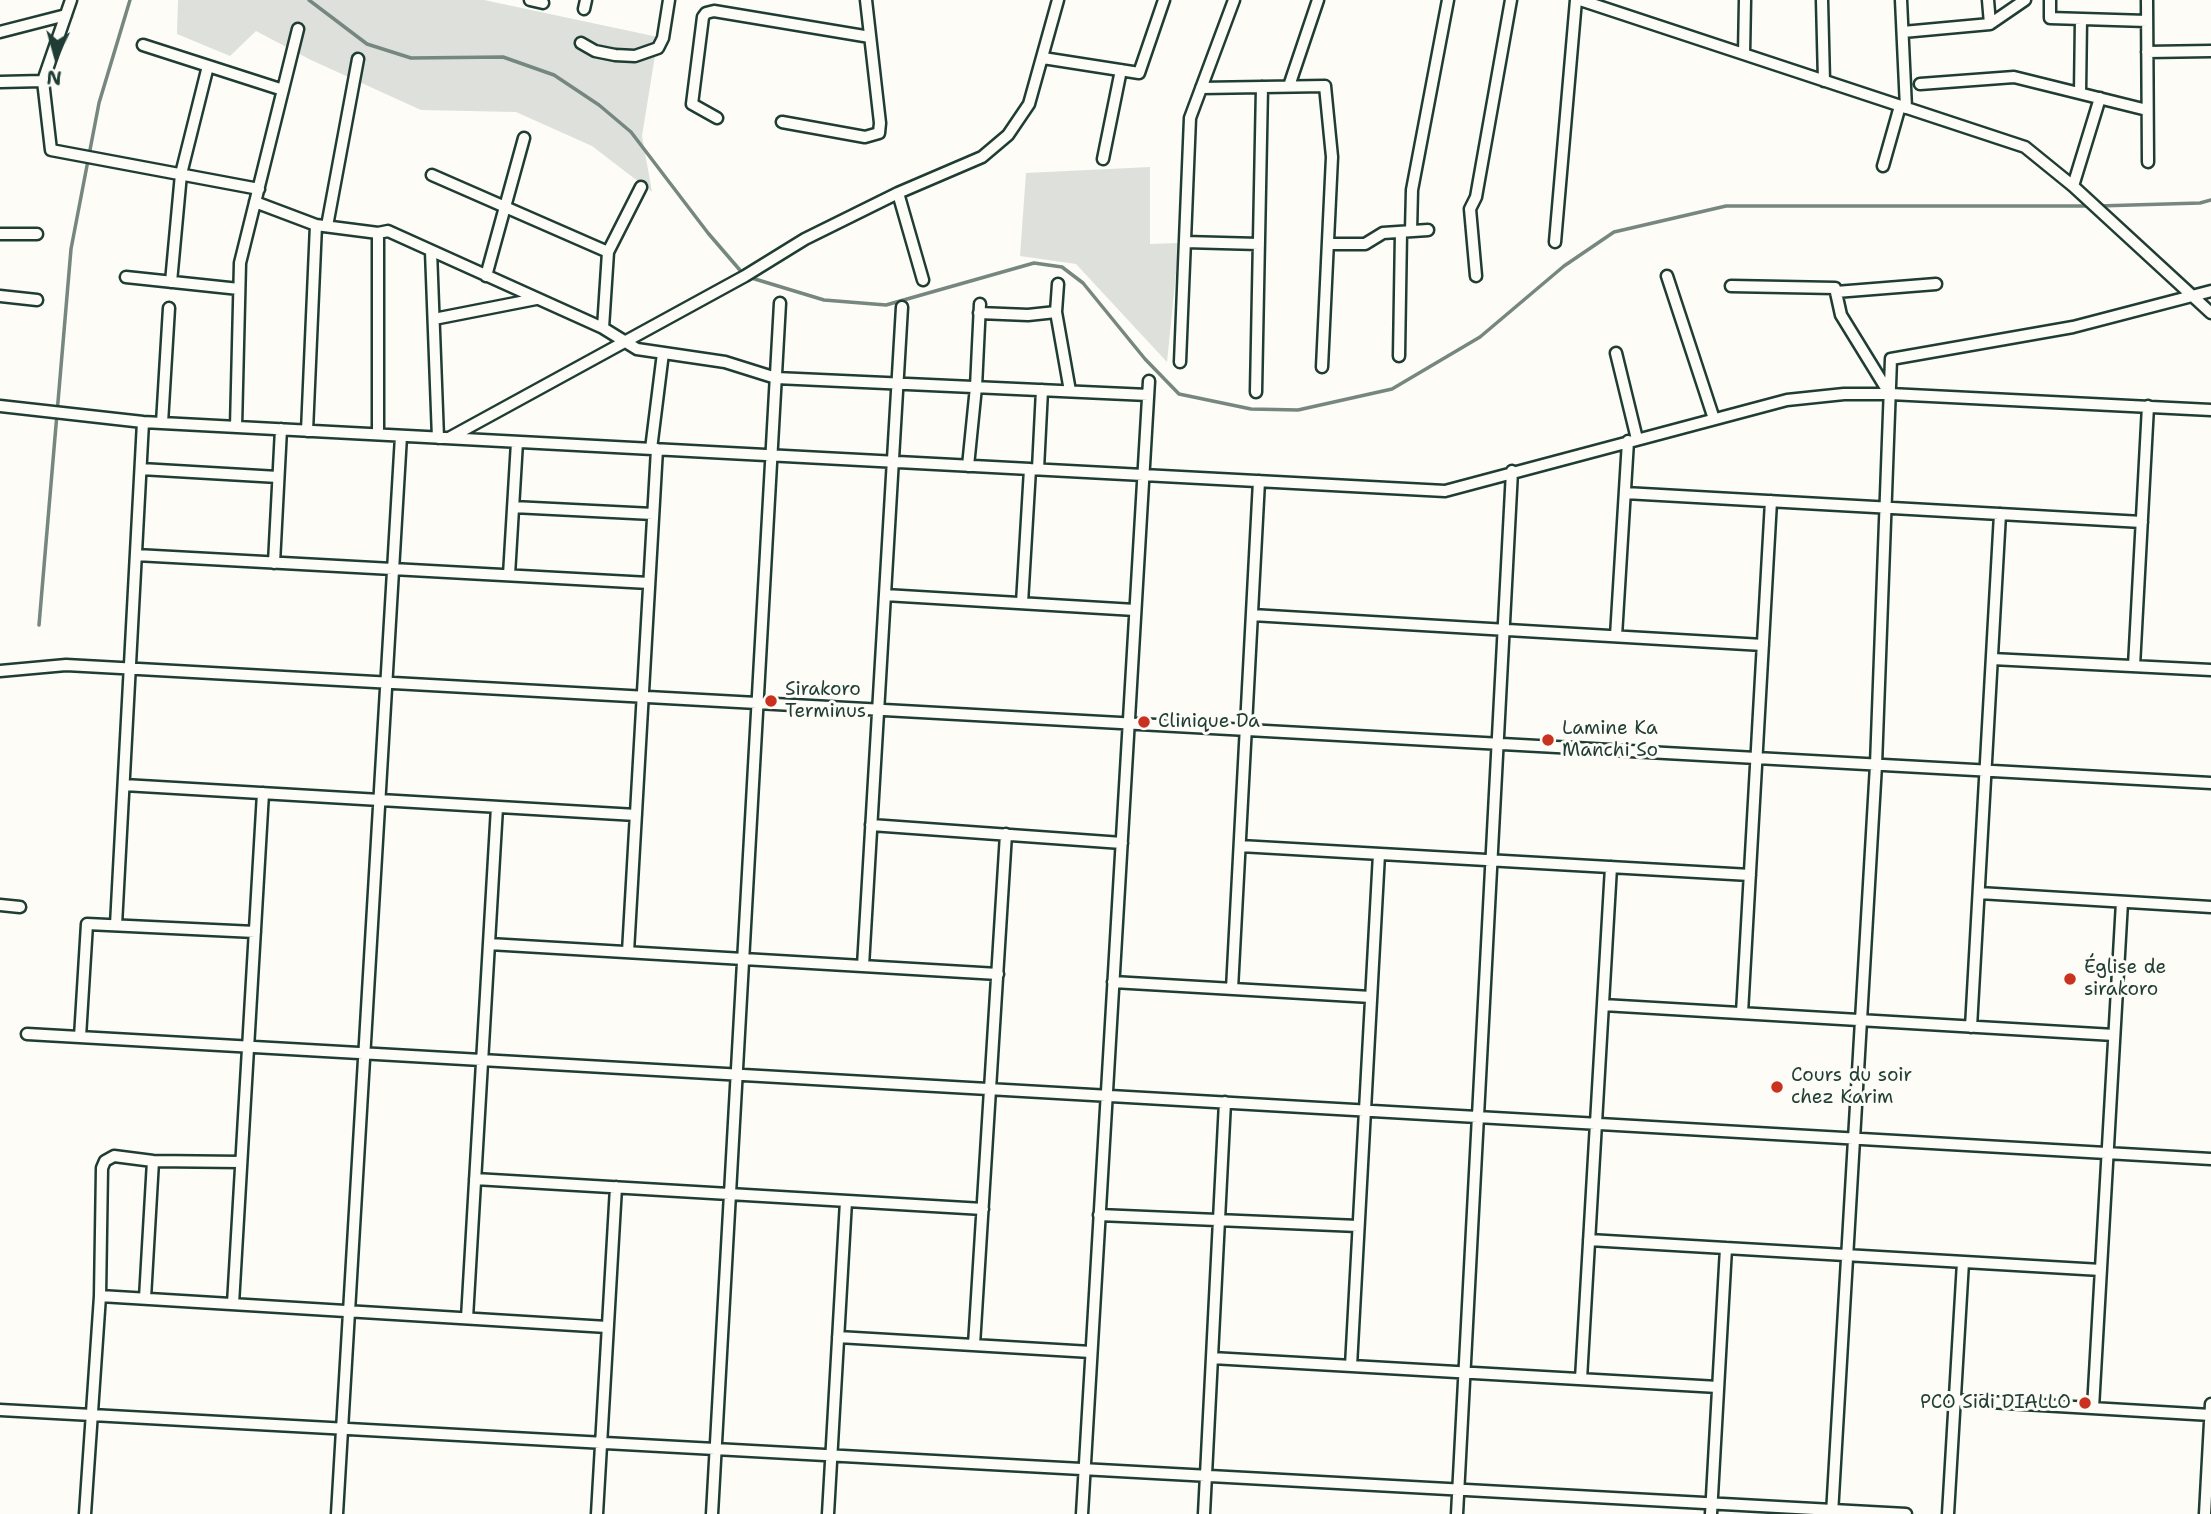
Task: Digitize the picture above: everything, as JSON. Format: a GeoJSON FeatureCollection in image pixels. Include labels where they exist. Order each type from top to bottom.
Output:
{"type":"FeatureCollection","features":[{"type":"Feature","properties":{"kind":"street"},"geometry":{"type":"LineString","coordinates":[[71,0],[43,81],[51,150],[259,188]]}},
{"type":"Feature","properties":{"kind":"street"},"geometry":{"type":"LineString","coordinates":[[530,0],[543,3]]}},
{"type":"Feature","properties":{"kind":"street"},"geometry":{"type":"LineString","coordinates":[[581,43],[595,51],[615,55],[635,56],[658,48],[663,38],[669,0]]}},
{"type":"Feature","properties":{"kind":"street"},"geometry":{"type":"LineString","coordinates":[[782,122],[865,137],[879,133],[866,0]]}},
{"type":"Feature","properties":{"kind":"street"},"geometry":{"type":"LineString","coordinates":[[443,438],[624,343],[745,276],[805,239],[898,193],[982,157],[1008,135],[1029,104],[1058,0]]}},
{"type":"Feature","properties":{"kind":"street"},"geometry":{"type":"LineString","coordinates":[[1043,58],[1139,73],[1164,0]]}},
{"type":"Feature","properties":{"kind":"street"},"geometry":{"type":"LineString","coordinates":[[1180,362],[1190,118],[1233,0]]}},
{"type":"Feature","properties":{"kind":"street"},"geometry":{"type":"LineString","coordinates":[[1289,86],[1318,0]]}},
{"type":"Feature","properties":{"kind":"street"},"geometry":{"type":"LineString","coordinates":[[1399,356],[1406,232],[1448,0]]}},
{"type":"Feature","properties":{"kind":"street"},"geometry":{"type":"LineString","coordinates":[[1476,276],[1470,209],[1476,197],[1511,0]]}},
{"type":"Feature","properties":{"kind":"street"},"geometry":{"type":"LineString","coordinates":[[1556,242],[1578,0],[2025,148],[2073,186],[2211,313]]}},
{"type":"Feature","properties":{"kind":"street"},"geometry":{"type":"LineString","coordinates":[[1744,54],[1745,0]]}},
{"type":"Feature","properties":{"kind":"street"},"geometry":{"type":"LineString","coordinates":[[1822,0],[1824,81]]}},
{"type":"Feature","properties":{"kind":"street"},"geometry":{"type":"LineString","coordinates":[[1883,166],[1903,107],[1901,0]]}},
{"type":"Feature","properties":{"kind":"street"},"geometry":{"type":"LineString","coordinates":[[1988,0],[1990,24]]}},
{"type":"Feature","properties":{"kind":"street"},"geometry":{"type":"LineString","coordinates":[[1903,32],[1990,24],[2025,0]]}},
{"type":"Feature","properties":{"kind":"street"},"geometry":{"type":"LineString","coordinates":[[2050,0],[2050,18],[2147,21]]}},
{"type":"Feature","properties":{"kind":"street"},"geometry":{"type":"LineString","coordinates":[[2147,0],[2148,162]]}},
{"type":"Feature","properties":{"kind":"street"},"geometry":{"type":"LineString","coordinates":[[717,118],[692,104],[703,17],[706,13],[714,11],[870,37]]}},
{"type":"Feature","properties":{"kind":"street"},"geometry":{"type":"LineString","coordinates":[[0,32],[66,15]]}},
{"type":"Feature","properties":{"kind":"street"},"geometry":{"type":"LineString","coordinates":[[2080,93],[2081,19]]}},
{"type":"Feature","properties":{"kind":"street"},"geometry":{"type":"LineString","coordinates":[[236,427],[240,263],[298,29]]}},
{"type":"Feature","properties":{"kind":"street"},"geometry":{"type":"LineString","coordinates":[[143,46],[283,90]]}},
{"type":"Feature","properties":{"kind":"street"},"geometry":{"type":"LineString","coordinates":[[2147,52],[2211,51]]}},
{"type":"Feature","properties":{"kind":"street"},"geometry":{"type":"LineString","coordinates":[[307,430],[321,225],[358,60]]}},
{"type":"Feature","properties":{"kind":"street"},"geometry":{"type":"LineString","coordinates":[[171,282],[181,174],[208,66]]}},
{"type":"Feature","properties":{"kind":"street"},"geometry":{"type":"LineString","coordinates":[[1103,159],[1121,70]]}},
{"type":"Feature","properties":{"kind":"street"},"geometry":{"type":"LineString","coordinates":[[1920,83],[2014,77],[2147,110]]}},
{"type":"Feature","properties":{"kind":"street"},"geometry":{"type":"LineString","coordinates":[[0,82],[43,81]]}},
{"type":"Feature","properties":{"kind":"street"},"geometry":{"type":"LineString","coordinates":[[1201,88],[1325,86],[1332,157],[1322,367]]}},
{"type":"Feature","properties":{"kind":"street"},"geometry":{"type":"LineString","coordinates":[[1256,392],[1262,87]]}},
{"type":"Feature","properties":{"kind":"street"},"geometry":{"type":"LineString","coordinates":[[2073,186],[2100,98]]}},
{"type":"Feature","properties":{"kind":"street"},"geometry":{"type":"LineString","coordinates":[[486,276],[524,138]]}},
{"type":"Feature","properties":{"kind":"street"},"geometry":{"type":"LineString","coordinates":[[432,175],[608,252]]}},
{"type":"Feature","properties":{"kind":"street"},"geometry":{"type":"LineString","coordinates":[[603,328],[608,252],[641,187]]}},
{"type":"Feature","properties":{"kind":"street"},"geometry":{"type":"LineString","coordinates":[[898,193],[923,280]]}},
{"type":"Feature","properties":{"kind":"street"},"geometry":{"type":"LineString","coordinates":[[255,202],[321,225],[377,233],[388,232],[603,328],[637,349],[725,362],[776,378],[1148,395]]}},
{"type":"Feature","properties":{"kind":"street"},"geometry":{"type":"LineString","coordinates":[[1328,244],[1366,244],[1383,233],[1428,230]]}},
{"type":"Feature","properties":{"kind":"street"},"geometry":{"type":"LineString","coordinates":[[377,233],[378,434]]}},
{"type":"Feature","properties":{"kind":"street"},"geometry":{"type":"LineString","coordinates":[[0,234],[37,234]]}},
{"type":"Feature","properties":{"kind":"street"},"geometry":{"type":"LineString","coordinates":[[1185,242],[1259,244]]}},
{"type":"Feature","properties":{"kind":"street"},"geometry":{"type":"LineString","coordinates":[[431,251],[443,438]]}},
{"type":"Feature","properties":{"kind":"street"},"geometry":{"type":"LineString","coordinates":[[1667,276],[1714,419]]}},
{"type":"Feature","properties":{"kind":"street"},"geometry":{"type":"LineString","coordinates":[[126,277],[239,289]]}},
{"type":"Feature","properties":{"kind":"street"},"geometry":{"type":"LineString","coordinates":[[1058,284],[1056,312],[1070,391]]}},
{"type":"Feature","properties":{"kind":"street"},"geometry":{"type":"LineString","coordinates":[[1836,292],[1936,284]]}},
{"type":"Feature","properties":{"kind":"street"},"geometry":{"type":"LineString","coordinates":[[1731,286],[1835,288],[1841,315],[1890,394]]}},
{"type":"Feature","properties":{"kind":"street"},"geometry":{"type":"LineString","coordinates":[[1832,1512],[1876,765],[1891,359],[2073,327],[2211,291]]}},
{"type":"Feature","properties":{"kind":"street"},"geometry":{"type":"LineString","coordinates":[[0,296],[37,300]]}},
{"type":"Feature","properties":{"kind":"street"},"geometry":{"type":"LineString","coordinates":[[434,319],[537,299]]}},
{"type":"Feature","properties":{"kind":"street"},"geometry":{"type":"LineString","coordinates":[[712,1514],[780,303]]}},
{"type":"Feature","properties":{"kind":"street"},"geometry":{"type":"LineString","coordinates":[[863,966],[902,307]]}},
{"type":"Feature","properties":{"kind":"street"},"geometry":{"type":"LineString","coordinates":[[162,423],[169,308]]}},
{"type":"Feature","properties":{"kind":"street"},"geometry":{"type":"LineString","coordinates":[[968,466],[980,308],[1028,315],[1056,312]]}},
{"type":"Feature","properties":{"kind":"street"},"geometry":{"type":"LineString","coordinates":[[628,952],[653,514],[654,449],[663,353]]}},
{"type":"Feature","properties":{"kind":"street"},"geometry":{"type":"LineString","coordinates":[[1616,353],[1632,440],[1625,493],[1616,636]]}},
{"type":"Feature","properties":{"kind":"street"},"geometry":{"type":"LineString","coordinates":[[1082,1514],[1149,382]]}},
{"type":"Feature","properties":{"kind":"street"},"geometry":{"type":"LineString","coordinates":[[1022,603],[1042,390]]}},
{"type":"Feature","properties":{"kind":"street"},"geometry":{"type":"LineString","coordinates":[[0,406],[143,422],[1445,491],[1787,400],[1844,394],[1890,394],[2211,410]]}},
{"type":"Feature","properties":{"kind":"street"},"geometry":{"type":"LineString","coordinates":[[2134,666],[2148,407]]}},
{"type":"Feature","properties":{"kind":"street"},"geometry":{"type":"LineString","coordinates":[[117,925],[143,422]]}},
{"type":"Feature","properties":{"kind":"street"},"geometry":{"type":"LineString","coordinates":[[274,563],[281,429]]}},
{"type":"Feature","properties":{"kind":"street"},"geometry":{"type":"LineString","coordinates":[[337,1514],[401,436]]}},
{"type":"Feature","properties":{"kind":"street"},"geometry":{"type":"LineString","coordinates":[[509,575],[517,442]]}},
{"type":"Feature","properties":{"kind":"street"},"geometry":{"type":"LineString","coordinates":[[141,469],[278,477]]}},
{"type":"Feature","properties":{"kind":"street"},"geometry":{"type":"LineString","coordinates":[[1457,1514],[1512,471]]}},
{"type":"Feature","properties":{"kind":"street"},"geometry":{"type":"LineString","coordinates":[[1232,989],[1259,481]]}},
{"type":"Feature","properties":{"kind":"street"},"geometry":{"type":"LineString","coordinates":[[1625,493],[2142,522]]}},
{"type":"Feature","properties":{"kind":"street"},"geometry":{"type":"LineString","coordinates":[[1742,1013],[1771,501]]}},
{"type":"Feature","properties":{"kind":"street"},"geometry":{"type":"LineString","coordinates":[[513,507],[653,514]]}},
{"type":"Feature","properties":{"kind":"street"},"geometry":{"type":"LineString","coordinates":[[1971,1027],[2000,514]]}},
{"type":"Feature","properties":{"kind":"street"},"geometry":{"type":"LineString","coordinates":[[136,555],[649,583]]}},
{"type":"Feature","properties":{"kind":"street"},"geometry":{"type":"LineString","coordinates":[[885,595],[1135,610]]}},
{"type":"Feature","properties":{"kind":"street"},"geometry":{"type":"LineString","coordinates":[[1252,615],[1763,645]]}},
{"type":"Feature","properties":{"kind":"street"},"geometry":{"type":"LineString","coordinates":[[1992,659],[2211,670]]}},
{"type":"Feature","properties":{"kind":"street"},"geometry":{"type":"LineString","coordinates":[[0,671],[66,665],[2211,783]]}},
{"type":"Feature","properties":{"kind":"street"},"geometry":{"type":"LineString","coordinates":[[124,785],[636,815]]}},
{"type":"Feature","properties":{"kind":"street"},"geometry":{"type":"LineString","coordinates":[[233,1304],[263,793]]}},
{"type":"Feature","properties":{"kind":"street"},"geometry":{"type":"LineString","coordinates":[[467,1318],[497,807]]}},
{"type":"Feature","properties":{"kind":"street"},"geometry":{"type":"LineString","coordinates":[[871,825],[1122,843]]}},
{"type":"Feature","properties":{"kind":"street"},"geometry":{"type":"LineString","coordinates":[[974,1345],[1006,834]]}},
{"type":"Feature","properties":{"kind":"street"},"geometry":{"type":"LineString","coordinates":[[1240,846],[1750,875]]}},
{"type":"Feature","properties":{"kind":"street"},"geometry":{"type":"LineString","coordinates":[[1351,1366],[1379,854]]}},
{"type":"Feature","properties":{"kind":"street"},"geometry":{"type":"LineString","coordinates":[[1581,1379],[1611,867]]}},
{"type":"Feature","properties":{"kind":"street"},"geometry":{"type":"LineString","coordinates":[[1979,893],[2211,907]]}},
{"type":"Feature","properties":{"kind":"street"},"geometry":{"type":"LineString","coordinates":[[2093,1408],[2122,902]]}},
{"type":"Feature","properties":{"kind":"street"},"geometry":{"type":"LineString","coordinates":[[0,905],[20,907]]}},
{"type":"Feature","properties":{"kind":"street"},"geometry":{"type":"LineString","coordinates":[[80,1037],[87,924],[255,932]]}},
{"type":"Feature","properties":{"kind":"street"},"geometry":{"type":"LineString","coordinates":[[489,944],[998,974]]}},
{"type":"Feature","properties":{"kind":"street"},"geometry":{"type":"LineString","coordinates":[[1113,982],[1371,997]]}},
{"type":"Feature","properties":{"kind":"street"},"geometry":{"type":"LineString","coordinates":[[1603,1005],[2114,1035]]}},
{"type":"Feature","properties":{"kind":"street"},"geometry":{"type":"LineString","coordinates":[[27,1034],[2211,1159]]}},
{"type":"Feature","properties":{"kind":"street"},"geometry":{"type":"LineString","coordinates":[[1204,1514],[1225,1102]]}},
{"type":"Feature","properties":{"kind":"street"},"geometry":{"type":"LineString","coordinates":[[85,1514],[100,1296],[102,1168],[105,1161],[114,1156],[153,1161],[242,1162]]}},
{"type":"Feature","properties":{"kind":"street"},"geometry":{"type":"LineString","coordinates":[[145,1298],[153,1161]]}},
{"type":"Feature","properties":{"kind":"street"},"geometry":{"type":"LineString","coordinates":[[475,1179],[983,1209]]}},
{"type":"Feature","properties":{"kind":"street"},"geometry":{"type":"LineString","coordinates":[[597,1514],[615,1187]]}},
{"type":"Feature","properties":{"kind":"street"},"geometry":{"type":"LineString","coordinates":[[828,1514],[846,1201]]}},
{"type":"Feature","properties":{"kind":"street"},"geometry":{"type":"LineString","coordinates":[[1100,1215],[1358,1226]]}},
{"type":"Feature","properties":{"kind":"street"},"geometry":{"type":"LineString","coordinates":[[1589,1240],[2101,1270]]}},
{"type":"Feature","properties":{"kind":"street"},"geometry":{"type":"LineString","coordinates":[[1712,1509],[1726,1248]]}},
{"type":"Feature","properties":{"kind":"street"},"geometry":{"type":"LineString","coordinates":[[1948,1514],[1963,1262]]}},
{"type":"Feature","properties":{"kind":"street"},"geometry":{"type":"LineString","coordinates":[[100,1296],[607,1326]]}},
{"type":"Feature","properties":{"kind":"street"},"geometry":{"type":"LineString","coordinates":[[838,1337],[1091,1352]]}},
{"type":"Feature","properties":{"kind":"street"},"geometry":{"type":"LineString","coordinates":[[1212,1358],[1718,1387]]}},
{"type":"Feature","properties":{"kind":"street"},"geometry":{"type":"LineString","coordinates":[[1955,1400],[2211,1415]]}},
{"type":"Feature","properties":{"kind":"street"},"geometry":{"type":"LineString","coordinates":[[2205,1514],[2211,1404]]}},
{"type":"Feature","properties":{"kind":"street"},"geometry":{"type":"LineString","coordinates":[[0,1410],[1458,1489],[1712,1509],[1906,1514]]}},
{"type":"Feature","properties":{"kind":"shaded area"},"geometry":{"type":"Polygon","coordinates":[[[178,0],[484,0],[658,37],[642,136],[652,192],[592,146],[516,112],[421,110],[311,60],[256,31],[230,56],[177,34],[178,0]]]}},
{"type":"Feature","properties":{"kind":"shaded area"},"geometry":{"type":"Polygon","coordinates":[[[1150,167],[1150,244],[1179,243],[1167,362],[1076,264],[1020,256],[1026,173],[1150,167]]]}},
{"type":"Feature","properties":{"kind":"waterway"},"geometry":{"type":"LineString","coordinates":[[39,625],[71,249],[99,103],[130,0]]}},
{"type":"Feature","properties":{"kind":"waterway"},"geometry":{"type":"LineString","coordinates":[[309,0],[367,44],[411,58],[503,57],[554,75],[599,105],[631,132],[708,233],[745,276],[824,300],[886,305],[1034,263],[1062,267],[1083,283],[1145,359],[1179,394],[1251,409],[1298,410],[1392,389],[1480,337],[1564,266],[1614,232],[1726,206],[2090,206]]}},
{"type":"Feature","properties":{"kind":"waterway"},"geometry":{"type":"LineString","coordinates":[[2098,206],[2200,203],[2211,200]]}},
{"type":"Feature","properties":{"kind":"place","name":"Sirakoro Terminus"},"geometry":{"type":"Point","coordinates":[771,701]}},
{"type":"Feature","properties":{"kind":"place","name":"Clinique Da"},"geometry":{"type":"Point","coordinates":[1144,722]}},
{"type":"Feature","properties":{"kind":"place","name":"Lamine Ka Manchi So"},"geometry":{"type":"Point","coordinates":[1548,740]}},
{"type":"Feature","properties":{"kind":"place","name":"Église de sirakoro"},"geometry":{"type":"Point","coordinates":[2070,979]}},
{"type":"Feature","properties":{"kind":"place","name":"Cours du soir chez Karim"},"geometry":{"type":"Point","coordinates":[1777,1087]}},
{"type":"Feature","properties":{"kind":"place","name":"PCO Sidi DIALLO"},"geometry":{"type":"Point","coordinates":[2085,1403]}}]}
